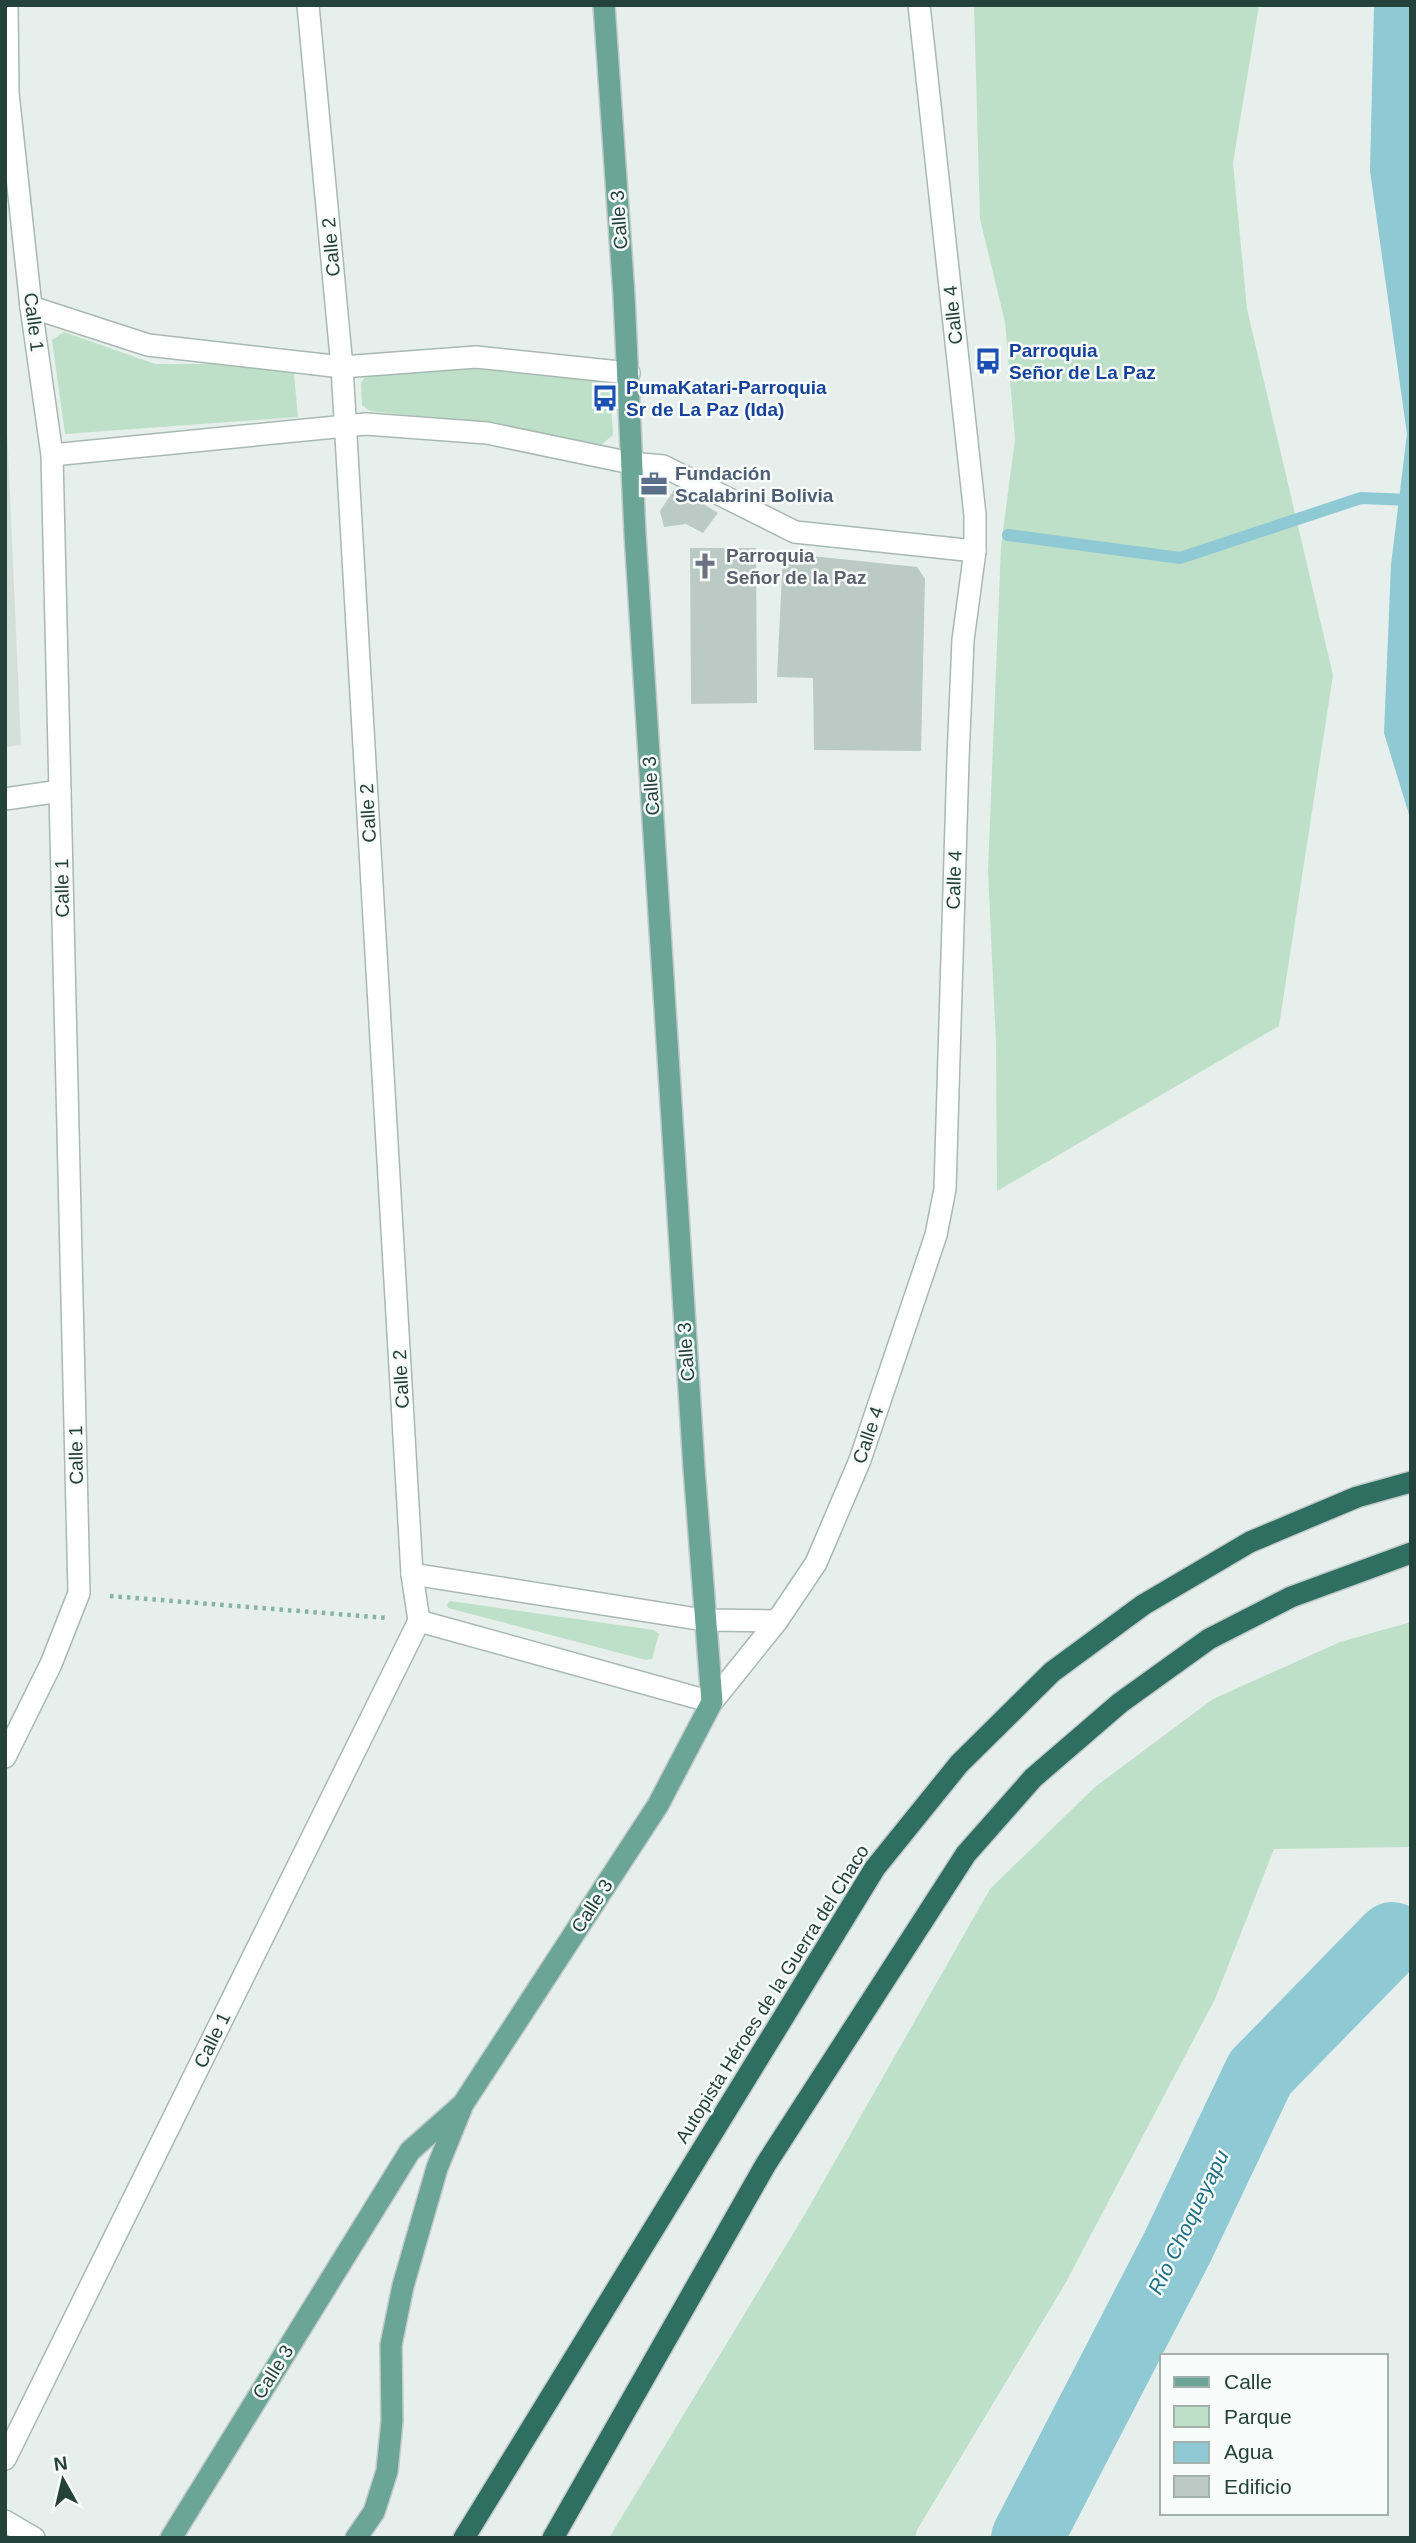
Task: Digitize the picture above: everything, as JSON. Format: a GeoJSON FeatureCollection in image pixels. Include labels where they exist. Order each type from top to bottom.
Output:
{"type":"FeatureCollection","features":[{"type":"Feature","properties":{"kind":"highway","name":"Autopista Héroes de la Guerra del Chaco"},"geometry":{"type":"LineString","coordinates":[[464,2538],[875,1868],[959,1764],[1052,1672],[1143,1605],[1250,1542],[1357,1497],[1411,1482]]}},
{"type":"Feature","properties":{"kind":"highway"},"geometry":{"type":"LineString","coordinates":[[553,2538],[766,2165],[966,1854],[1033,1778],[1120,1703],[1209,1639],[1291,1597],[1411,1553]]}},
{"type":"Feature","properties":{"kind":"main road","name":"Calle 3"},"geometry":{"type":"LineString","coordinates":[[172,2538],[410,2151],[463,2104],[658,1805],[712,1702],[704,1620],[631,463],[629,373],[604,5]]}},
{"type":"Feature","properties":{"kind":"main road"},"geometry":{"type":"LineString","coordinates":[[356,2538],[374,2512],[387,2471],[392,2421],[391,2345],[403,2286],[437,2168],[463,2104]]}},
{"type":"Feature","properties":{"kind":"street","name":"Calle 1"},"geometry":{"type":"LineString","coordinates":[[5,1757],[51,1664],[79,1593],[52,455],[31,307],[8,93],[7,5]]}},
{"type":"Feature","properties":{"kind":"street","name":"Calle 2"},"geometry":{"type":"LineString","coordinates":[[308,5],[342,367],[412,1574],[419,1621]]}},
{"type":"Feature","properties":{"kind":"street","name":"Calle 4"},"geometry":{"type":"LineString","coordinates":[[712,1702],[777,1621],[816,1563],[860,1460],[936,1235],[945,1189],[958,746],[963,640],[975,551],[971,477],[919,5]]}},
{"type":"Feature","properties":{"kind":"street"},"geometry":{"type":"LineString","coordinates":[[31,307],[148,345],[342,367],[476,356],[629,373]]}},
{"type":"Feature","properties":{"kind":"street"},"geometry":{"type":"LineString","coordinates":[[52,455],[366,424],[487,433],[631,463],[663,466],[795,532],[975,551]]}},
{"type":"Feature","properties":{"kind":"street"},"geometry":{"type":"LineString","coordinates":[[5,799],[60,791]]}},
{"type":"Feature","properties":{"kind":"street"},"geometry":{"type":"LineString","coordinates":[[412,1574],[704,1620],[777,1621]]}},
{"type":"Feature","properties":{"kind":"street","name":"Calle 1"},"geometry":{"type":"LineString","coordinates":[[5,2459],[419,1621]]}},
{"type":"Feature","properties":{"kind":"street"},"geometry":{"type":"LineString","coordinates":[[419,1621],[712,1702]]}},
{"type":"Feature","properties":{"kind":"street"},"geometry":{"type":"LineString","coordinates":[[5,2521],[34,2538]]}},
{"type":"Feature","properties":{"kind":"path"},"geometry":{"type":"LineString","coordinates":[[79,1593],[419,1621]]}},
{"type":"Feature","properties":{"kind":"shaded area"},"geometry":{"type":"Polygon","coordinates":[[[5,381],[21,745],[5,747],[5,381]]]}},
{"type":"Feature","properties":{"kind":"green space"},"geometry":{"type":"Polygon","coordinates":[[[974,5],[1259,5],[1233,163],[1247,309],[1333,675],[1279,1026],[997,1191],[996,1044],[988,871],[1001,546],[1015,439],[1005,322],[980,219],[974,5]]]}},
{"type":"Feature","properties":{"kind":"green space"},"geometry":{"type":"Polygon","coordinates":[[[64,332],[155,364],[293,364],[298,417],[65,434],[52,340],[64,332]]]}},
{"type":"Feature","properties":{"kind":"green space"},"geometry":{"type":"Polygon","coordinates":[[[483,368],[602,381],[610,389],[613,435],[600,446],[496,425],[370,411],[362,405],[361,383],[366,376],[483,368]]]}},
{"type":"Feature","properties":{"kind":"green space"},"geometry":{"type":"Polygon","coordinates":[[[450,1601],[654,1630],[659,1634],[652,1659],[646,1660],[448,1608],[450,1601]]]}},
{"type":"Feature","properties":{"kind":"green space"},"geometry":{"type":"Polygon","coordinates":[[[1411,1622],[1411,1847],[1274,1849],[1215,1999],[1065,2284],[917,2530],[915,2538],[609,2538],[805,2214],[990,1889],[1095,1787],[1213,1699],[1340,1642],[1411,1622]]]}},
{"type":"Feature","properties":{"kind":"water"},"geometry":{"type":"Polygon","coordinates":[[[1374,5],[1411,5],[1411,821],[1384,733],[1391,565],[1407,434],[1370,171],[1374,5]]]}},
{"type":"Feature","properties":{"kind":"building"},"geometry":{"type":"Polygon","coordinates":[[[676,487],[718,513],[703,533],[686,524],[664,527],[660,511],[676,487]]]}},
{"type":"Feature","properties":{"kind":"building"},"geometry":{"type":"Polygon","coordinates":[[[690,548],[756,548],[757,703],[691,704],[690,548]]]}},
{"type":"Feature","properties":{"kind":"building"},"geometry":{"type":"Polygon","coordinates":[[[783,553],[917,567],[925,579],[921,751],[814,750],[813,678],[777,677],[783,553]]]}},
{"type":"Feature","properties":{"kind":"waterway"},"geometry":{"type":"LineString","coordinates":[[1008,535],[1180,558],[1361,498],[1411,500]]}},
{"type":"Feature","properties":{"kind":"waterway","name":"Río Choqueyapu"},"geometry":{"type":"LineString","coordinates":[[1027,2538],[1177,2248],[1260,2073],[1392,1938]]}},
{"type":"Feature","properties":{"kind":"place","name":"Parroquia Señor de La Paz"},"geometry":{"type":"Point","coordinates":[988,361]}},
{"type":"Feature","properties":{"kind":"place","name":"PumaKatari-Parroquia Sr de La Paz (Ida)"},"geometry":{"type":"Point","coordinates":[605,398]}},
{"type":"Feature","properties":{"kind":"place","name":"Fundación Scalabrini Bolivia"},"geometry":{"type":"Point","coordinates":[654,484]}},
{"type":"Feature","properties":{"kind":"place","name":"Parroquia Señor de la Paz"},"geometry":{"type":"Point","coordinates":[705,566]}}]}
